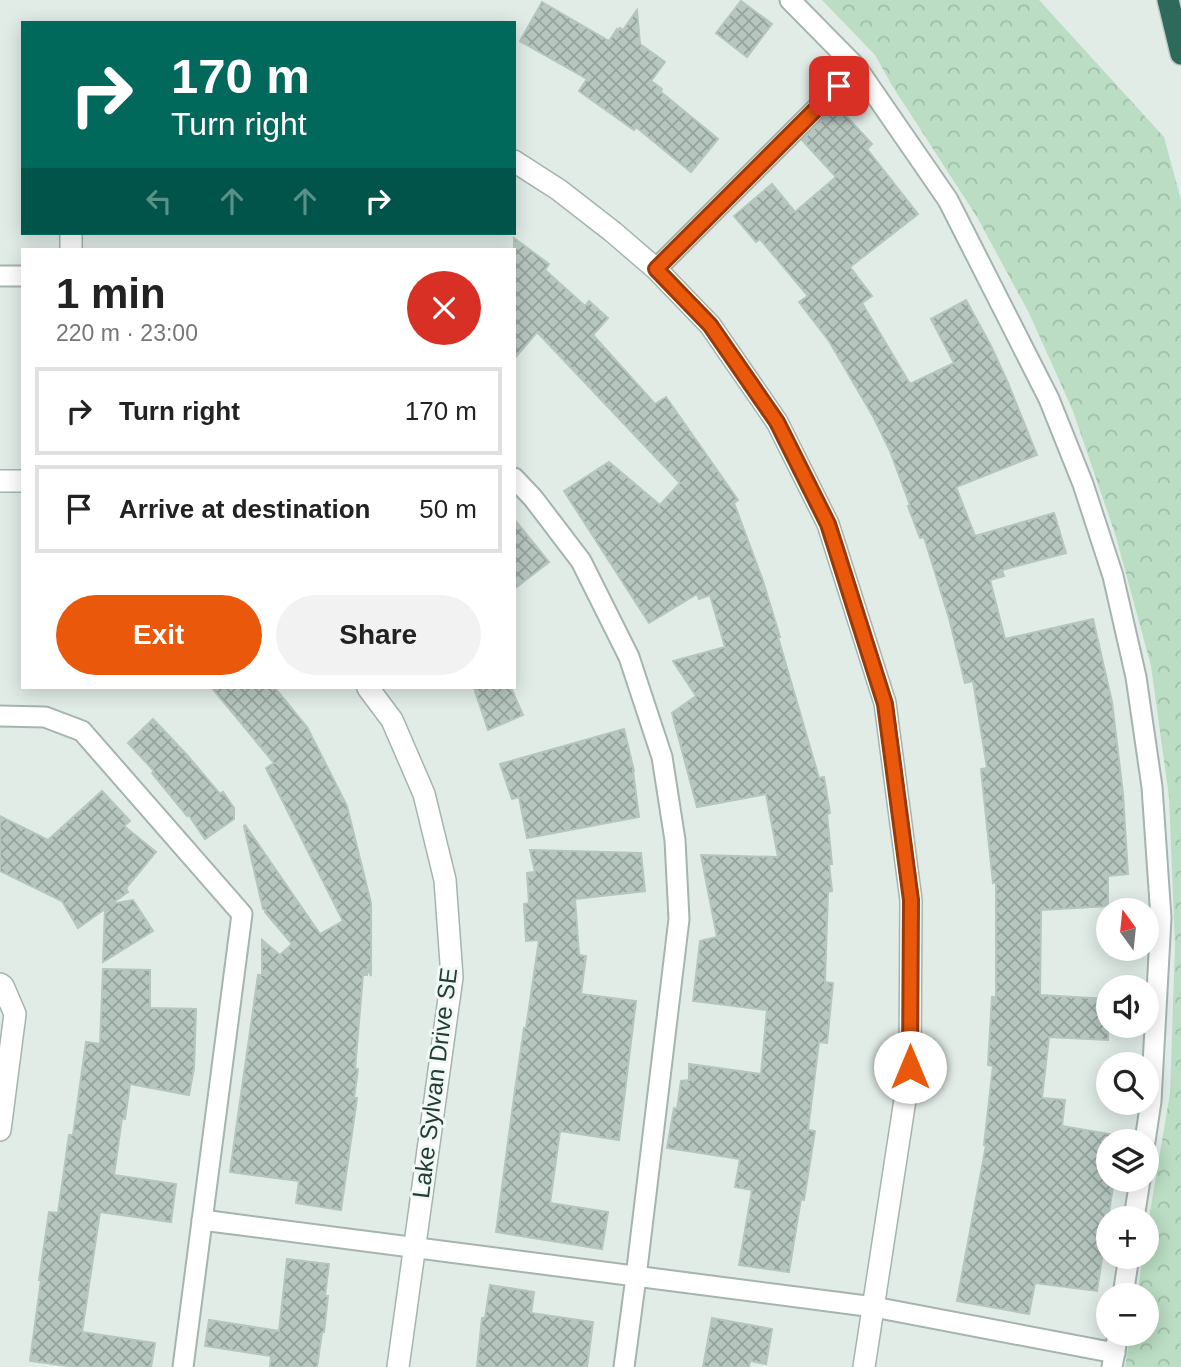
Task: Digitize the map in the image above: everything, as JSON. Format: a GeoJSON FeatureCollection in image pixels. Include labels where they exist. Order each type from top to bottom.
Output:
{"type":"FeatureCollection","features":[{"type":"Feature","properties":{"kind":"highway"},"geometry":{"type":"LineString","coordinates":[[1168,0],[1181,54]]}},
{"type":"Feature","properties":{"kind":"street"},"geometry":{"type":"LineString","coordinates":[[516,162],[603,223],[656,269],[710,325],[777,422],[828,524],[885,704],[911,900],[910,1067],[864,1367]]}},
{"type":"Feature","properties":{"kind":"street"},"geometry":{"type":"LineString","coordinates":[[0,481],[21,481]]}},
{"type":"Feature","properties":{"kind":"street","name":"Lake Sylvan Drive SE"},"geometry":{"type":"LineString","coordinates":[[370,689],[392,720],[424,794],[445,880],[452,977],[398,1367]]}},
{"type":"Feature","properties":{"kind":"street"},"geometry":{"type":"LineString","coordinates":[[0,984],[15,1014],[0,1130]]}},
{"type":"Feature","properties":{"kind":"lane"},"geometry":{"type":"LineString","coordinates":[[790,0],[857,68],[948,200],[1049,399],[1083,484],[1113,576],[1136,677],[1152,788],[1161,918],[1151,1101],[1147,1129]]}},
{"type":"Feature","properties":{"kind":"lane"},"geometry":{"type":"LineString","coordinates":[[656,269],[857,68]]}},
{"type":"Feature","properties":{"kind":"lane"},"geometry":{"type":"LineString","coordinates":[[0,276],[21,276]]}},
{"type":"Feature","properties":{"kind":"lane"},"geometry":{"type":"LineString","coordinates":[[516,480],[581,561],[629,657],[662,757],[676,839],[679,919],[624,1367]]}},
{"type":"Feature","properties":{"kind":"lane"},"geometry":{"type":"LineString","coordinates":[[0,716],[45,717],[82,731],[242,914],[183,1367]]}},
{"type":"Feature","properties":{"kind":"lane"},"geometry":{"type":"LineString","coordinates":[[202,1220],[874,1307],[1115,1351]]}},
{"type":"Feature","properties":{"kind":"green space"},"geometry":{"type":"Polygon","coordinates":[[[822,0],[1039,0],[1164,137],[1181,200],[1181,1367],[1125,1367],[1128,1346],[1159,1346],[1159,1283],[1139,1283],[1141,1269],[1159,1269],[1159,1206],[1151,1206],[1153,1192],[1159,1192],[1159,1159],[1170,1093],[1175,946],[1169,797],[1151,666],[1116,537],[1073,411],[1029,313],[977,217],[875,55],[822,0]]]}},
{"type":"Feature","properties":{"kind":"building"},"geometry":{"type":"Polygon","coordinates":[[[741,1],[772,24],[747,57],[716,33],[741,1]]]}},
{"type":"Feature","properties":{"kind":"building"},"geometry":{"type":"Polygon","coordinates":[[[542,2],[609,41],[617,29],[623,30],[637,10],[640,44],[665,62],[651,81],[718,139],[691,172],[636,127],[634,130],[579,91],[587,79],[520,41],[542,2]]]}},
{"type":"Feature","properties":{"kind":"building"},"geometry":{"type":"Polygon","coordinates":[[[837,106],[872,144],[867,149],[918,214],[850,267],[872,296],[862,303],[910,384],[954,363],[931,319],[966,300],[1008,383],[1037,455],[956,487],[975,536],[1054,513],[1066,553],[1002,570],[1004,576],[990,580],[1005,639],[1093,619],[1112,702],[1123,794],[1128,874],[1108,876],[1108,898],[1096,898],[1096,907],[1041,910],[1040,995],[1096,998],[1096,1038],[1108,1040],[1049,1037],[1042,1098],[1065,1100],[1062,1126],[1096,1132],[1096,1192],[1112,1192],[1110,1206],[1096,1206],[1096,1269],[1100,1269],[1096,1291],[1035,1283],[1029,1314],[957,1301],[986,1145],[993,1066],[988,1065],[992,997],[996,997],[996,882],[993,883],[981,769],[987,768],[973,681],[965,683],[949,618],[924,537],[920,538],[890,451],[874,418],[829,341],[799,302],[808,296],[760,239],[756,242],[734,216],[772,184],[795,212],[836,177],[802,140],[837,106]]]}},
{"type":"Feature","properties":{"kind":"building"},"geometry":{"type":"Polygon","coordinates":[[[514,238],[549,264],[545,270],[585,306],[589,301],[608,318],[593,335],[655,404],[666,397],[738,500],[734,503],[763,581],[819,778],[824,777],[830,813],[827,814],[832,864],[829,864],[832,891],[828,892],[825,982],[833,983],[827,1043],[819,1042],[808,1130],[815,1131],[789,1272],[739,1265],[752,1190],[735,1187],[740,1159],[667,1148],[681,1081],[689,1080],[689,1064],[761,1074],[767,1010],[693,1001],[700,941],[717,937],[701,855],[778,857],[766,794],[697,807],[672,713],[696,696],[673,661],[725,647],[710,595],[699,599],[697,594],[649,623],[564,491],[609,462],[660,505],[680,483],[537,332],[516,357],[514,238]]]}},
{"type":"Feature","properties":{"kind":"building"},"geometry":{"type":"Polygon","coordinates":[[[516,521],[549,562],[516,587],[516,521]]]}},
{"type":"Feature","properties":{"kind":"building"},"geometry":{"type":"Polygon","coordinates":[[[213,689],[276,689],[307,727],[347,806],[371,903],[371,976],[367,968],[367,975],[363,975],[355,1069],[358,1069],[354,1098],[357,1098],[341,1210],[296,1203],[299,1181],[230,1172],[258,975],[262,975],[262,940],[280,955],[292,944],[263,909],[244,826],[320,934],[343,921],[266,768],[274,763],[213,689]]]}},
{"type":"Feature","properties":{"kind":"building"},"geometry":{"type":"Polygon","coordinates":[[[474,689],[511,689],[523,715],[488,730],[474,689]]]}},
{"type":"Feature","properties":{"kind":"building"},"geometry":{"type":"Polygon","coordinates":[[[153,719],[220,794],[223,792],[234,808],[234,819],[205,839],[188,814],[187,816],[152,773],[154,771],[128,743],[153,719]]]}},
{"type":"Feature","properties":{"kind":"building"},"geometry":{"type":"Polygon","coordinates":[[[624,729],[634,771],[639,817],[527,838],[519,797],[512,799],[500,764],[624,729]]]}},
{"type":"Feature","properties":{"kind":"building"},"geometry":{"type":"Polygon","coordinates":[[[102,791],[130,821],[124,826],[156,852],[126,888],[128,892],[111,904],[133,900],[153,931],[103,962],[105,909],[78,928],[62,901],[0,871],[0,816],[48,840],[102,791]]]}},
{"type":"Feature","properties":{"kind":"building"},"geometry":{"type":"Polygon","coordinates":[[[530,850],[641,853],[645,891],[575,899],[579,955],[586,956],[581,994],[636,1001],[619,1140],[560,1131],[550,1203],[608,1212],[602,1249],[496,1232],[539,940],[526,941],[524,904],[529,903],[527,873],[535,872],[530,850]]]}},
{"type":"Feature","properties":{"kind":"building"},"geometry":{"type":"Polygon","coordinates":[[[103,969],[150,970],[150,1008],[196,1009],[194,1068],[189,1095],[130,1084],[114,1175],[176,1184],[171,1222],[100,1212],[82,1332],[155,1343],[151,1367],[76,1367],[30,1361],[49,1212],[58,1213],[69,1135],[73,1135],[86,1042],[100,1044],[103,969]]]}},
{"type":"Feature","properties":{"kind":"building"},"geometry":{"type":"Polygon","coordinates":[[[287,1259],[329,1264],[324,1332],[317,1367],[270,1367],[271,1356],[205,1346],[209,1320],[279,1331],[287,1259]]]}},
{"type":"Feature","properties":{"kind":"building"},"geometry":{"type":"Polygon","coordinates":[[[490,1285],[534,1292],[531,1313],[593,1322],[587,1367],[477,1367],[482,1318],[485,1318],[490,1285]]]}},
{"type":"Feature","properties":{"kind":"building"},"geometry":{"type":"Polygon","coordinates":[[[712,1318],[772,1329],[766,1364],[750,1361],[749,1367],[703,1367],[712,1318]]]}},
{"type":"Feature","properties":{"kind":"route"},"geometry":{"type":"LineString","coordinates":[[839,86],[656,269],[710,325],[777,422],[828,524],[836,549],[885,704],[911,900],[910,1067]]}}]}
